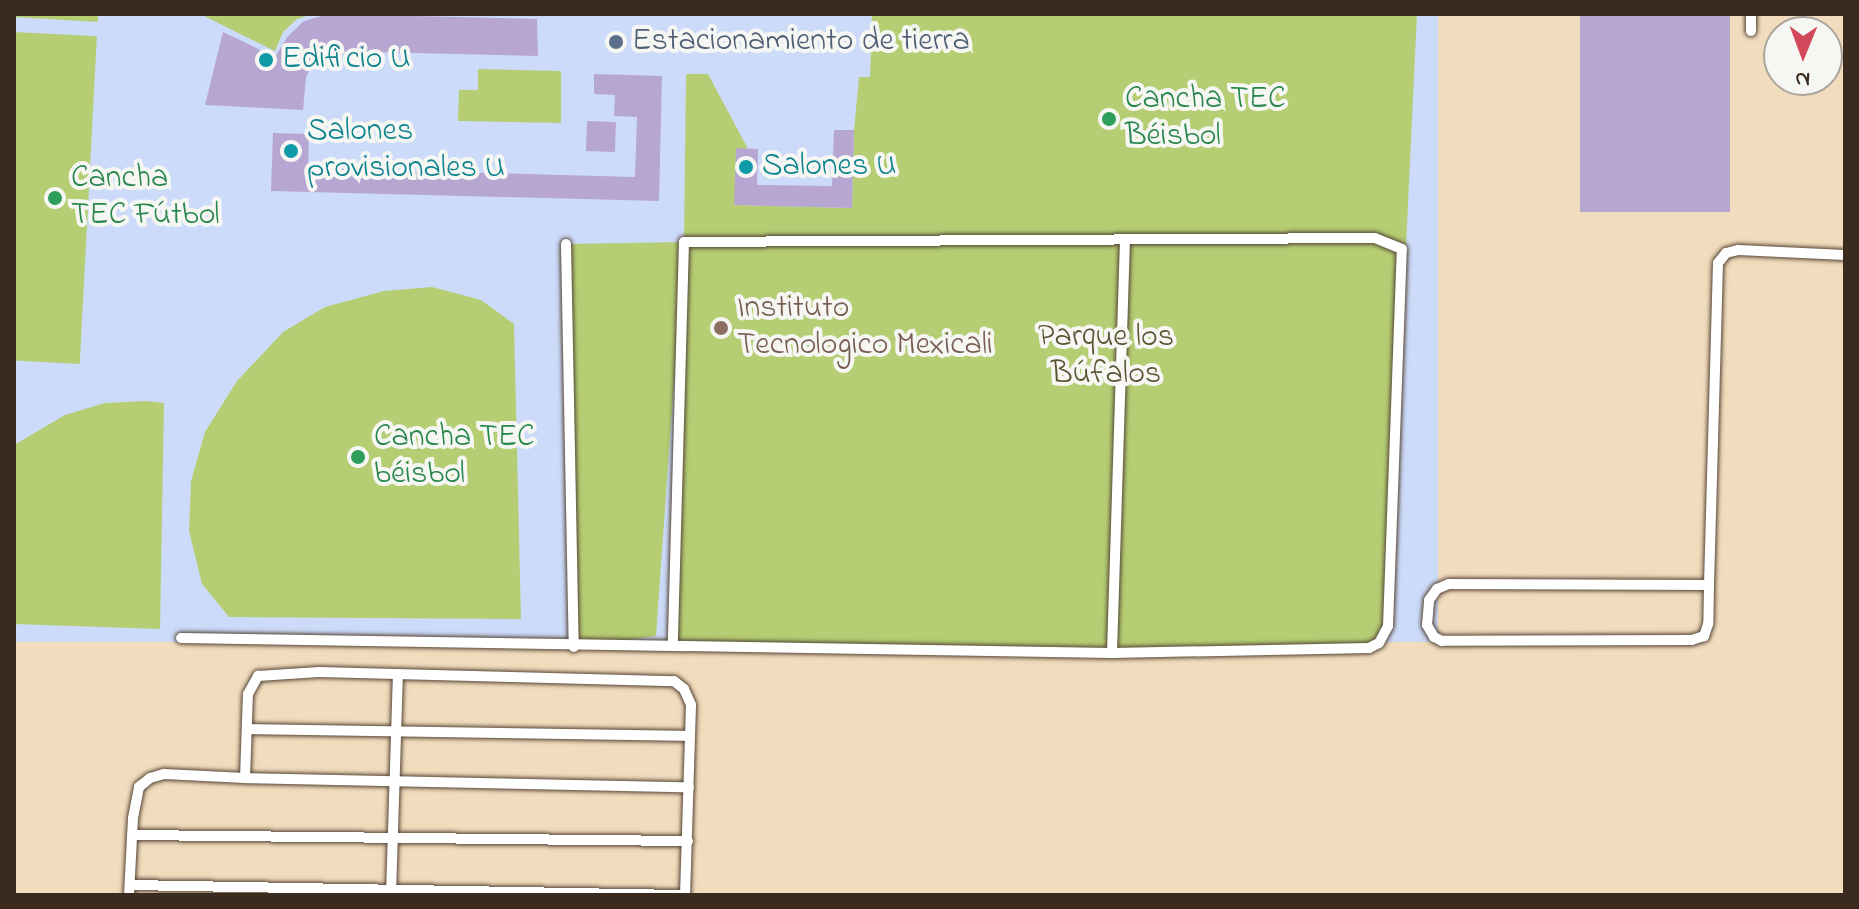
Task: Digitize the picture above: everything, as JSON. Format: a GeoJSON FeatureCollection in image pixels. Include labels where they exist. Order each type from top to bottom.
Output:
{"type":"FeatureCollection","features":[{"type":"Feature","properties":{"kind":"lane"},"geometry":{"type":"LineString","coordinates":[[1751,14],[1751,31]]}},
{"type":"Feature","properties":{"kind":"lane"},"geometry":{"type":"LineString","coordinates":[[181,638],[574,647],[673,645],[1112,653],[1359,650],[1379,643],[1388,626],[1404,258],[1397,245],[1375,238],[1125,243],[684,242],[673,645]]}},
{"type":"Feature","properties":{"kind":"lane"},"geometry":{"type":"LineString","coordinates":[[1112,653],[1125,243]]}},
{"type":"Feature","properties":{"kind":"lane"},"geometry":{"type":"LineString","coordinates":[[566,244],[574,647]]}},
{"type":"Feature","properties":{"kind":"lane"},"geometry":{"type":"LineString","coordinates":[[1709,585],[1449,584],[1437,589],[1429,600],[1427,625],[1434,637],[1442,641],[1692,640],[1704,636],[1708,624],[1718,263],[1726,253],[1738,250],[1845,255]]}},
{"type":"Feature","properties":{"kind":"lane"},"geometry":{"type":"LineString","coordinates":[[245,778],[248,694],[258,676],[277,672],[674,681],[684,689],[691,705],[688,841],[684,895],[130,890],[132,835],[139,787],[150,778],[164,774],[245,778],[689,787]]}},
{"type":"Feature","properties":{"kind":"lane"},"geometry":{"type":"LineString","coordinates":[[391,892],[399,731],[398,674]]}},
{"type":"Feature","properties":{"kind":"lane"},"geometry":{"type":"LineString","coordinates":[[247,729],[690,736]]}},
{"type":"Feature","properties":{"kind":"lane"},"geometry":{"type":"LineString","coordinates":[[132,835],[688,841]]}},
{"type":"Feature","properties":{"kind":"shaded area","name":"Instituto Tecnologico Mexicali"},"geometry":{"type":"Polygon","coordinates":[[[14,14],[1438,14],[1438,642],[14,642],[14,14]]]}},
{"type":"Feature","properties":{"kind":"green space"},"geometry":{"type":"Polygon","coordinates":[[[14,14],[98,14],[98,22],[14,17],[14,14]]]}},
{"type":"Feature","properties":{"kind":"green space"},"geometry":{"type":"Polygon","coordinates":[[[200,14],[313,14],[297,19],[283,32],[275,51],[200,14]]]}},
{"type":"Feature","properties":{"kind":"green space","name":"Parque los Búfalos"},"geometry":{"type":"Polygon","coordinates":[[[872,14],[1417,14],[1388,626],[1385,635],[1359,650],[673,645],[682,268],[656,636],[574,647],[566,244],[684,242],[686,74],[708,74],[748,149],[736,149],[735,205],[852,208],[859,77],[870,77],[872,14]]]}},
{"type":"Feature","properties":{"kind":"green space","name":"Cancha TEC Fútbol"},"geometry":{"type":"Polygon","coordinates":[[[14,32],[97,36],[80,364],[14,360],[14,32]]]}},
{"type":"Feature","properties":{"kind":"green space"},"geometry":{"type":"Polygon","coordinates":[[[478,69],[561,71],[561,123],[458,121],[459,90],[478,90],[478,69]]]}},
{"type":"Feature","properties":{"kind":"green space","name":"Cancha TEC béisbol"},"geometry":{"type":"Polygon","coordinates":[[[432,287],[481,300],[514,324],[521,619],[229,617],[202,584],[189,531],[191,481],[205,432],[237,381],[283,332],[325,307],[384,291],[432,287]]]}},
{"type":"Feature","properties":{"kind":"green space"},"geometry":{"type":"Polygon","coordinates":[[[105,403],[164,403],[160,629],[14,624],[14,445],[65,415],[105,403]]]}},
{"type":"Feature","properties":{"kind":"building","name":"Edificio U"},"geometry":{"type":"Polygon","coordinates":[[[329,14],[537,19],[538,56],[328,51],[313,63],[306,77],[303,110],[205,105],[223,32],[275,57],[288,36],[304,21],[329,14]]]}},
{"type":"Feature","properties":{"kind":"building"},"geometry":{"type":"Polygon","coordinates":[[[1580,14],[1730,14],[1730,212],[1580,212],[1580,14]]]}},
{"type":"Feature","properties":{"kind":"building","name":"Salones provisionales U"},"geometry":{"type":"Polygon","coordinates":[[[594,74],[662,76],[659,201],[271,191],[273,133],[309,134],[308,168],[635,177],[637,117],[614,116],[615,95],[594,94],[594,74]]]}},
{"type":"Feature","properties":{"kind":"building"},"geometry":{"type":"Polygon","coordinates":[[[587,121],[616,122],[615,152],[586,151],[587,121]]]}},
{"type":"Feature","properties":{"kind":"building","name":"Salones U"},"geometry":{"type":"Polygon","coordinates":[[[834,130],[854,130],[852,208],[734,205],[736,148],[758,149],[757,185],[832,186],[834,130]]]}},
{"type":"Feature","properties":{"kind":"place","name":"Estacionamiento de tierra"},"geometry":{"type":"Point","coordinates":[616,42]}},
{"type":"Feature","properties":{"kind":"place","name":"Edificio U"},"geometry":{"type":"Point","coordinates":[266,60]}},
{"type":"Feature","properties":{"kind":"place","name":"Cancha TEC Béisbol"},"geometry":{"type":"Point","coordinates":[1109,119]}},
{"type":"Feature","properties":{"kind":"place","name":"Salones provisionales U"},"geometry":{"type":"Point","coordinates":[291,151]}},
{"type":"Feature","properties":{"kind":"place","name":"Salones U"},"geometry":{"type":"Point","coordinates":[746,167]}},
{"type":"Feature","properties":{"kind":"place","name":"Cancha TEC Fútbol"},"geometry":{"type":"Point","coordinates":[55,198]}},
{"type":"Feature","properties":{"kind":"place","name":"Instituto Tecnologico Mexicali"},"geometry":{"type":"Point","coordinates":[721,328]}},
{"type":"Feature","properties":{"kind":"place","name":"Cancha TEC béisbol"},"geometry":{"type":"Point","coordinates":[358,457]}}]}
